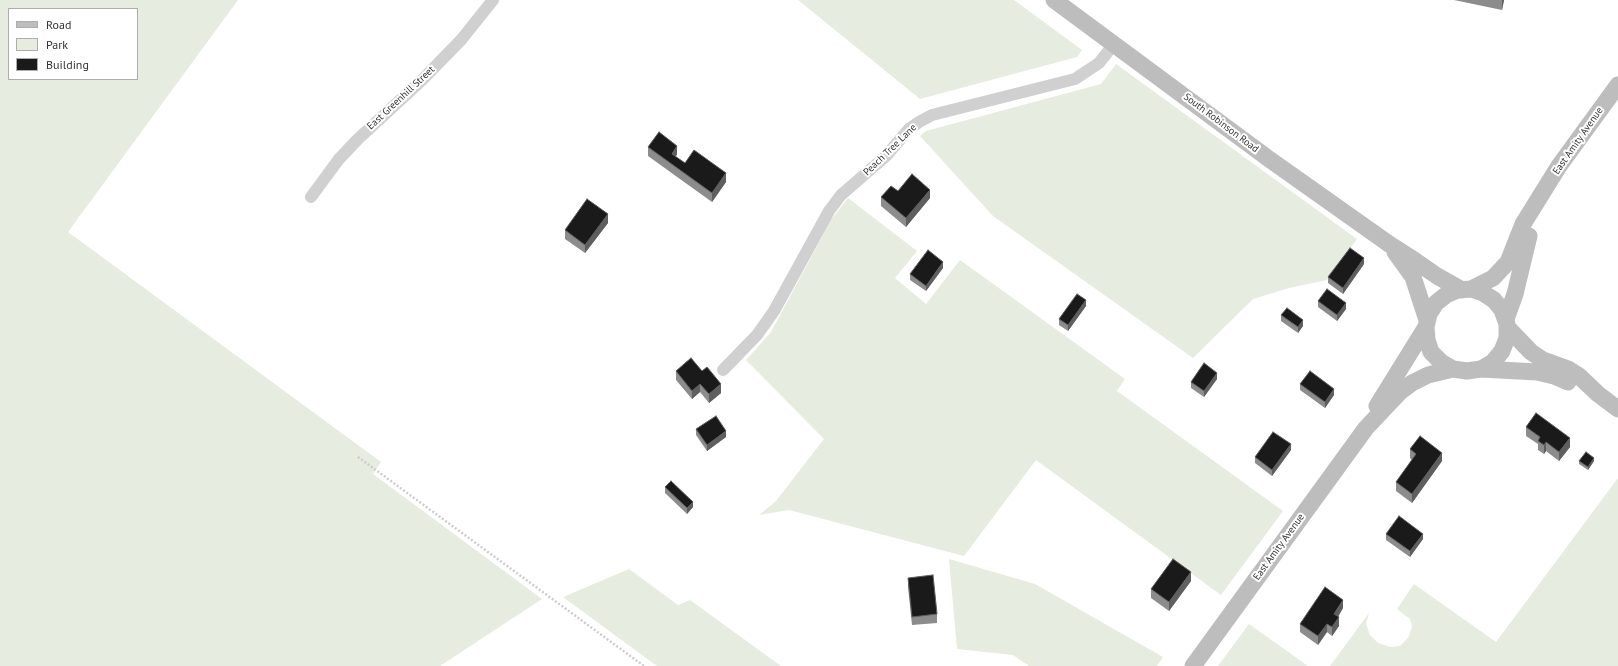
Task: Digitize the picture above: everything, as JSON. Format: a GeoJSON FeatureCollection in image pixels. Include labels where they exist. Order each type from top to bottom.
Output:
{"type":"FeatureCollection","features":[{"type":"Feature","properties":{"kind":"main road","name":"South Robinson Road"},"geometry":{"type":"LineString","coordinates":[[1054,0],[1263,154],[1389,244],[1437,276],[1467,290]]}},
{"type":"Feature","properties":{"kind":"main road","name":"East Amity Avenue"},"geometry":{"type":"LineString","coordinates":[[1467,290],[1493,278],[1508,262],[1524,224],[1559,166],[1618,85]]}},
{"type":"Feature","properties":{"kind":"main road","name":"East Amity Avenue"},"geometry":{"type":"LineString","coordinates":[[1506,323],[1523,254],[1539,199]]}},
{"type":"Feature","properties":{"kind":"main road","name":"South Robinson Road"},"geometry":{"type":"LineString","coordinates":[[1389,244],[1413,278],[1426,324]]}},
{"type":"Feature","properties":{"kind":"main road"},"geometry":{"type":"LineString","coordinates":[[1481,369],[1493,362],[1502,351],[1507,338],[1506,323],[1502,310],[1494,300],[1484,293],[1467,290],[1446,295],[1436,303],[1429,314],[1426,324],[1426,340],[1432,352],[1441,362],[1453,369],[1467,371],[1481,369],[1537,372],[1554,376],[1598,394]]}},
{"type":"Feature","properties":{"kind":"main road"},"geometry":{"type":"LineString","coordinates":[[1506,323],[1532,352],[1543,360],[1568,369],[1579,376],[1598,394],[1618,409]]}},
{"type":"Feature","properties":{"kind":"main road","name":"East Amity Avenue"},"geometry":{"type":"LineString","coordinates":[[1366,428],[1379,402],[1426,324]]}},
{"type":"Feature","properties":{"kind":"main road","name":"East Amity Avenue"},"geometry":{"type":"LineString","coordinates":[[1193,666],[1366,428],[1400,392],[1412,383],[1428,375],[1453,369]]}},
{"type":"Feature","properties":{"kind":"street","name":"East Greenhill Street"},"geometry":{"type":"LineString","coordinates":[[312,197],[339,160],[358,139],[450,52],[493,0]]}},
{"type":"Feature","properties":{"kind":"street","name":"Peach Tree Lane"},"geometry":{"type":"LineString","coordinates":[[723,370],[757,335],[774,311],[829,211],[841,195],[886,156],[909,129],[932,115],[1075,80],[1098,63],[1114,44]]}},
{"type":"Feature","properties":{"kind":"path"},"geometry":{"type":"LineString","coordinates":[[358,457],[644,666]]}},
{"type":"Feature","properties":{"kind":"green space"},"geometry":{"type":"Polygon","coordinates":[[[0,0],[238,0],[68,232],[381,462],[373,474],[542,599],[440,666],[0,666],[0,0]]]}},
{"type":"Feature","properties":{"kind":"green space"},"geometry":{"type":"Polygon","coordinates":[[[798,0],[1014,0],[1082,50],[1077,57],[920,99],[798,0]]]}},
{"type":"Feature","properties":{"kind":"green space"},"geometry":{"type":"Polygon","coordinates":[[[1116,64],[1357,239],[1327,280],[1289,288],[1253,299],[1193,358],[993,216],[920,136],[926,131],[1101,84],[1116,64]]]}},
{"type":"Feature","properties":{"kind":"green space"},"geometry":{"type":"Polygon","coordinates":[[[848,198],[917,251],[895,278],[926,304],[960,260],[1125,379],[1117,391],[1283,511],[1221,595],[1036,460],[964,556],[789,510],[759,515],[776,501],[824,439],[746,360],[771,332],[831,220],[848,198]]]}},
{"type":"Feature","properties":{"kind":"green space"},"geometry":{"type":"Polygon","coordinates":[[[1618,478],[1618,666],[1330,666],[1369,613],[1366,624],[1370,635],[1378,643],[1390,647],[1400,646],[1408,638],[1412,627],[1410,619],[1397,609],[1414,584],[1496,642],[1618,478]]]}},
{"type":"Feature","properties":{"kind":"green space"},"geometry":{"type":"Polygon","coordinates":[[[949,559],[1035,584],[1163,657],[1157,666],[1029,666],[1013,655],[957,649],[949,559]]]}},
{"type":"Feature","properties":{"kind":"green space"},"geometry":{"type":"Polygon","coordinates":[[[629,569],[678,605],[690,600],[781,666],[657,666],[563,597],[629,569]]]}},
{"type":"Feature","properties":{"kind":"green space"},"geometry":{"type":"Polygon","coordinates":[[[1249,624],[1308,666],[1218,666],[1249,624]]]}},
{"type":"Feature","properties":{"kind":"building"},"geometry":{"type":"Polygon","coordinates":[[[659,132],[677,146],[672,154],[685,163],[694,150],[726,173],[712,193],[648,147],[659,132]]]}},
{"type":"Feature","properties":{"kind":"building"},"geometry":{"type":"Polygon","coordinates":[[[912,174],[930,190],[906,218],[881,197],[891,186],[898,191],[912,174]]]}},
{"type":"Feature","properties":{"kind":"building"},"geometry":{"type":"Polygon","coordinates":[[[587,199],[608,214],[585,245],[565,230],[587,199]]]}},
{"type":"Feature","properties":{"kind":"building"},"geometry":{"type":"Polygon","coordinates":[[[1350,248],[1364,258],[1343,288],[1328,277],[1350,248]]]}},
{"type":"Feature","properties":{"kind":"building"},"geometry":{"type":"Polygon","coordinates":[[[928,250],[943,262],[926,286],[910,274],[928,250]]]}},
{"type":"Feature","properties":{"kind":"building"},"geometry":{"type":"Polygon","coordinates":[[[1327,289],[1346,303],[1337,315],[1318,301],[1327,289]]]}},
{"type":"Feature","properties":{"kind":"building"},"geometry":{"type":"Polygon","coordinates":[[[1077,294],[1086,300],[1068,325],[1059,319],[1077,294]]]}},
{"type":"Feature","properties":{"kind":"building"},"geometry":{"type":"Polygon","coordinates":[[[1287,308],[1303,320],[1298,327],[1281,315],[1287,308]]]}},
{"type":"Feature","properties":{"kind":"building"},"geometry":{"type":"Polygon","coordinates":[[[691,358],[702,371],[707,367],[721,384],[709,394],[700,384],[692,391],[676,371],[691,358]]]}},
{"type":"Feature","properties":{"kind":"building"},"geometry":{"type":"Polygon","coordinates":[[[1204,363],[1217,373],[1204,391],[1191,382],[1204,363]]]}},
{"type":"Feature","properties":{"kind":"building"},"geometry":{"type":"Polygon","coordinates":[[[1310,371],[1334,389],[1325,402],[1300,384],[1310,371]]]}},
{"type":"Feature","properties":{"kind":"building"},"geometry":{"type":"Polygon","coordinates":[[[1536,413],[1570,438],[1559,452],[1546,442],[1544,445],[1538,441],[1540,437],[1526,427],[1536,413]]]}},
{"type":"Feature","properties":{"kind":"building"},"geometry":{"type":"Polygon","coordinates":[[[716,416],[726,431],[707,445],[696,429],[716,416]]]}},
{"type":"Feature","properties":{"kind":"building"},"geometry":{"type":"Polygon","coordinates":[[[1273,432],[1291,444],[1272,470],[1255,457],[1273,432]]]}},
{"type":"Feature","properties":{"kind":"building"},"geometry":{"type":"Polygon","coordinates":[[[1420,436],[1442,453],[1412,494],[1396,482],[1416,454],[1410,449],[1420,436]]]}},
{"type":"Feature","properties":{"kind":"building"},"geometry":{"type":"Polygon","coordinates":[[[1586,452],[1594,458],[1588,467],[1579,461],[1586,452]]]}},
{"type":"Feature","properties":{"kind":"building"},"geometry":{"type":"Polygon","coordinates":[[[671,481],[693,502],[687,508],[665,487],[671,481]]]}},
{"type":"Feature","properties":{"kind":"building"},"geometry":{"type":"Polygon","coordinates":[[[1399,516],[1423,534],[1410,551],[1386,534],[1399,516]]]}},
{"type":"Feature","properties":{"kind":"building"},"geometry":{"type":"Polygon","coordinates":[[[1173,559],[1191,572],[1169,602],[1151,589],[1173,559]]]}},
{"type":"Feature","properties":{"kind":"building"},"geometry":{"type":"Polygon","coordinates":[[[933,575],[937,614],[912,617],[908,578],[933,575]]]}},
{"type":"Feature","properties":{"kind":"building"},"geometry":{"type":"Polygon","coordinates":[[[1325,587],[1343,600],[1334,614],[1339,617],[1332,627],[1327,624],[1318,636],[1300,624],[1325,587]]]}}]}
